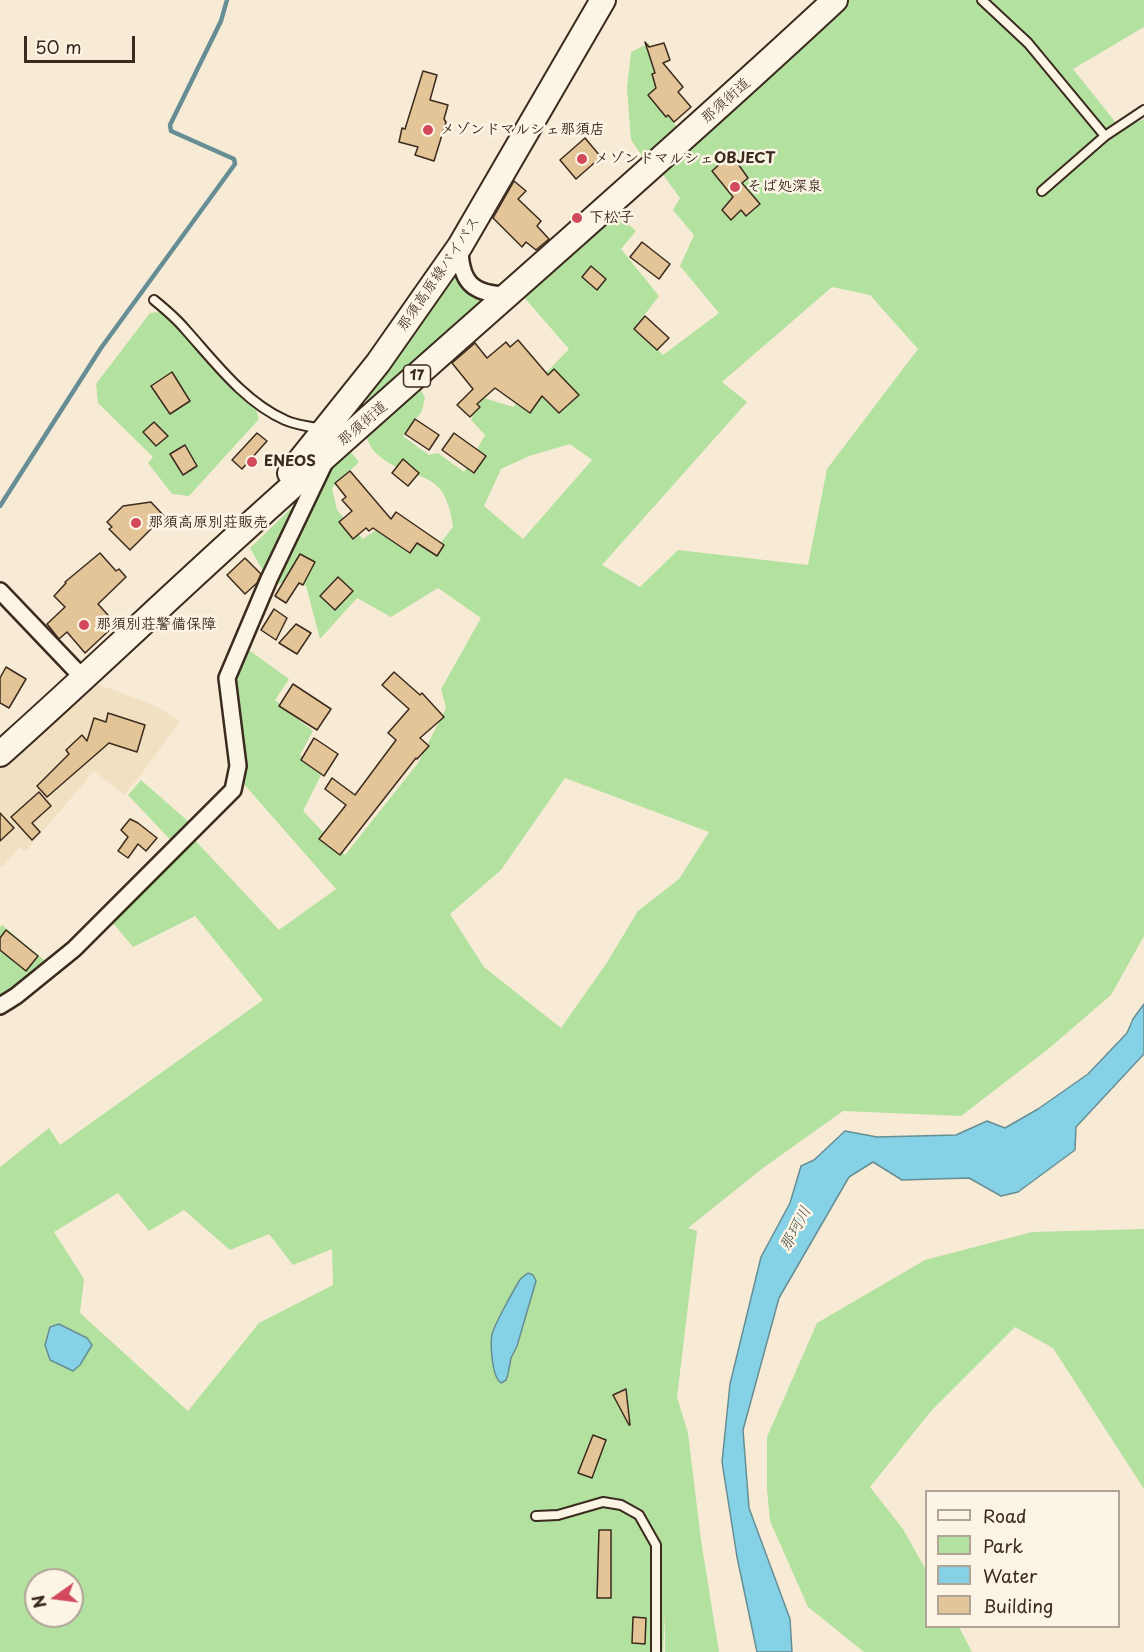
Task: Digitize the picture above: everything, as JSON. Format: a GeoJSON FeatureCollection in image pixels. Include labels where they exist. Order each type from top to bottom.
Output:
{"type":"FeatureCollection","features":[{"type":"Feature","properties":{"kind":"main road","name":"那須高原線バイパス"},"geometry":{"type":"LineString","coordinates":[[245,528],[378,363],[460,246],[603,0]]}},
{"type":"Feature","properties":{"kind":"main road","name":"那須街道"},"geometry":{"type":"LineString","coordinates":[[0,754],[84,679],[245,528],[626,192],[835,0]]}},
{"type":"Feature","properties":{"kind":"street"},"geometry":{"type":"LineString","coordinates":[[460,246],[460,265],[466,279],[476,290],[490,295],[507,296]]}},
{"type":"Feature","properties":{"kind":"street"},"geometry":{"type":"LineString","coordinates":[[0,1006],[16,996],[74,949],[233,790],[238,766],[227,678],[269,579],[329,454]]}},
{"type":"Feature","properties":{"kind":"street"},"geometry":{"type":"LineString","coordinates":[[0,591],[84,679]]}},
{"type":"Feature","properties":{"kind":"lane"},"geometry":{"type":"LineString","coordinates":[[982,0],[1028,43],[1105,136]]}},
{"type":"Feature","properties":{"kind":"lane"},"geometry":{"type":"LineString","coordinates":[[1042,191],[1105,136],[1144,110]]}},
{"type":"Feature","properties":{"kind":"lane"},"geometry":{"type":"LineString","coordinates":[[154,300],[183,326],[249,396],[268,411],[286,421],[325,430]]}},
{"type":"Feature","properties":{"kind":"lane"},"geometry":{"type":"LineString","coordinates":[[536,1516],[558,1515],[603,1502],[621,1505],[639,1515],[656,1545],[656,1652]]}},
{"type":"Feature","properties":{"kind":"shaded area"},"geometry":{"type":"Polygon","coordinates":[[[97,684],[152,704],[180,721],[124,795],[94,771],[26,851],[19,848],[3,866],[0,865],[0,770],[97,684]]]}},
{"type":"Feature","properties":{"kind":"green space"},"geometry":{"type":"Polygon","coordinates":[[[848,0],[1144,0],[1144,27],[1073,69],[1121,129],[1144,119],[1144,936],[1111,995],[1047,1050],[961,1116],[843,1111],[763,1168],[688,1228],[697,1231],[677,1397],[688,1433],[701,1540],[719,1652],[665,1652],[665,1613],[663,1652],[0,1652],[0,1167],[49,1128],[60,1145],[263,1000],[195,916],[133,947],[112,922],[126,902],[179,849],[128,795],[141,780],[189,822],[192,837],[279,930],[336,889],[242,782],[233,679],[246,648],[289,679],[275,700],[313,731],[300,755],[322,773],[303,811],[345,855],[418,763],[446,708],[441,689],[481,618],[438,588],[391,617],[357,598],[320,639],[306,586],[291,578],[272,587],[250,548],[350,451],[359,462],[332,488],[337,510],[363,539],[379,528],[434,551],[453,527],[449,506],[442,492],[434,483],[389,463],[374,451],[366,437],[419,387],[425,397],[422,411],[403,436],[429,455],[438,453],[464,472],[485,435],[471,420],[481,397],[513,407],[569,349],[522,295],[615,213],[636,231],[621,249],[659,296],[636,326],[663,355],[719,313],[680,266],[694,235],[673,210],[680,198],[661,172],[645,160],[631,140],[627,88],[631,52],[649,43],[663,100],[680,131],[823,26],[848,0]],[[832,287],[722,382],[747,402],[602,565],[640,587],[678,550],[808,565],[827,469],[918,349],[870,295],[832,287]],[[570,444],[529,456],[501,469],[484,506],[523,539],[592,460],[570,444]],[[565,778],[501,870],[450,914],[484,967],[561,1028],[606,964],[638,911],[679,879],[709,832],[565,778]],[[118,1193],[54,1232],[84,1279],[80,1313],[188,1411],[259,1323],[333,1285],[332,1249],[293,1265],[269,1234],[230,1250],[184,1210],[149,1231],[118,1193]]]}},
{"type":"Feature","properties":{"kind":"green space"},"geometry":{"type":"Polygon","coordinates":[[[455,275],[466,291],[487,302],[371,405],[367,402],[367,397],[455,275]]]}},
{"type":"Feature","properties":{"kind":"green space"},"geometry":{"type":"Polygon","coordinates":[[[161,312],[256,409],[259,419],[189,496],[172,494],[148,463],[153,457],[98,403],[96,384],[150,313],[161,312]]]}},
{"type":"Feature","properties":{"kind":"green space"},"geometry":{"type":"Polygon","coordinates":[[[2,925],[49,964],[0,1003],[0,927],[2,925]]]}},
{"type":"Feature","properties":{"kind":"green space"},"geometry":{"type":"Polygon","coordinates":[[[1144,1229],[1144,1489],[1053,1348],[1015,1327],[931,1411],[870,1487],[903,1529],[925,1568],[925,1628],[960,1628],[972,1652],[864,1652],[808,1607],[770,1521],[767,1489],[767,1437],[817,1323],[925,1260],[1032,1232],[1144,1229]]]}},
{"type":"Feature","properties":{"kind":"water","name":"那珂川"},"geometry":{"type":"Polygon","coordinates":[[[1144,1004],[1144,1054],[1076,1127],[1075,1150],[1018,1192],[1001,1196],[969,1178],[902,1180],[873,1162],[849,1177],[779,1298],[743,1430],[749,1508],[790,1619],[792,1652],[757,1652],[737,1557],[722,1462],[730,1384],[761,1257],[790,1203],[801,1166],[814,1160],[845,1131],[877,1137],[956,1135],[987,1121],[1005,1128],[1038,1109],[1088,1074],[1127,1033],[1133,1019],[1144,1004]]]}},
{"type":"Feature","properties":{"kind":"water"},"geometry":{"type":"Polygon","coordinates":[[[528,1273],[533,1275],[536,1281],[506,1380],[501,1383],[494,1368],[492,1334],[519,1281],[528,1273]]]}},
{"type":"Feature","properties":{"kind":"water"},"geometry":{"type":"Polygon","coordinates":[[[59,1324],[87,1338],[92,1345],[80,1365],[73,1371],[50,1360],[45,1345],[50,1327],[59,1324]]]}},
{"type":"Feature","properties":{"kind":"building"},"geometry":{"type":"Polygon","coordinates":[[[645,42],[649,47],[664,43],[670,60],[663,63],[683,87],[678,92],[691,107],[674,122],[668,115],[666,117],[648,95],[656,88],[652,74],[655,73],[645,42]]]}},
{"type":"Feature","properties":{"kind":"building"},"geometry":{"type":"Polygon","coordinates":[[[423,71],[437,75],[430,100],[448,105],[444,119],[446,122],[434,161],[415,155],[418,147],[399,142],[423,71]]]}},
{"type":"Feature","properties":{"kind":"building"},"geometry":{"type":"Polygon","coordinates":[[[585,138],[601,157],[576,179],[560,160],[585,138]]]}},
{"type":"Feature","properties":{"kind":"building","name":"そば処深泉"},"geometry":{"type":"Polygon","coordinates":[[[731,154],[748,178],[742,183],[760,204],[746,216],[741,210],[731,220],[722,210],[733,197],[712,171],[731,154]]]}},
{"type":"Feature","properties":{"kind":"building"},"geometry":{"type":"Polygon","coordinates":[[[514,181],[526,191],[518,199],[541,221],[537,226],[549,239],[536,250],[526,242],[522,247],[493,218],[514,181]]]}},
{"type":"Feature","properties":{"kind":"building"},"geometry":{"type":"Polygon","coordinates":[[[642,242],[670,264],[659,279],[630,257],[642,242]]]}},
{"type":"Feature","properties":{"kind":"building"},"geometry":{"type":"Polygon","coordinates":[[[591,266],[606,279],[597,290],[582,277],[591,266]]]}},
{"type":"Feature","properties":{"kind":"building"},"geometry":{"type":"Polygon","coordinates":[[[645,316],[669,338],[657,350],[634,329],[645,316]]]}},
{"type":"Feature","properties":{"kind":"building"},"geometry":{"type":"Polygon","coordinates":[[[518,340],[548,375],[554,369],[579,395],[559,413],[542,396],[530,413],[495,388],[477,404],[480,407],[470,417],[457,405],[473,389],[452,363],[475,343],[487,358],[506,342],[510,347],[518,340]]]}},
{"type":"Feature","properties":{"kind":"building"},"geometry":{"type":"Polygon","coordinates":[[[172,372],[190,401],[170,414],[151,386],[172,372]]]}},
{"type":"Feature","properties":{"kind":"building"},"geometry":{"type":"Polygon","coordinates":[[[415,419],[439,435],[429,450],[405,434],[415,419]]]}},
{"type":"Feature","properties":{"kind":"building"},"geometry":{"type":"Polygon","coordinates":[[[154,422],[168,436],[156,446],[143,432],[154,422]]]}},
{"type":"Feature","properties":{"kind":"building"},"geometry":{"type":"Polygon","coordinates":[[[257,433],[267,441],[242,469],[232,460],[257,433]]]}},
{"type":"Feature","properties":{"kind":"building"},"geometry":{"type":"Polygon","coordinates":[[[454,433],[486,456],[474,473],[442,450],[454,433]]]}},
{"type":"Feature","properties":{"kind":"building"},"geometry":{"type":"Polygon","coordinates":[[[185,445],[197,466],[183,475],[170,454],[185,445]]]}},
{"type":"Feature","properties":{"kind":"building"},"geometry":{"type":"Polygon","coordinates":[[[403,459],[419,473],[408,486],[392,473],[403,459]]]}},
{"type":"Feature","properties":{"kind":"building"},"geometry":{"type":"Polygon","coordinates":[[[350,471],[391,519],[396,512],[444,545],[437,556],[417,543],[410,553],[373,528],[369,531],[366,528],[353,539],[339,522],[352,511],[342,500],[346,497],[335,483],[350,471]]]}},
{"type":"Feature","properties":{"kind":"building"},"geometry":{"type":"Polygon","coordinates":[[[151,502],[164,516],[130,550],[109,529],[112,527],[107,522],[123,506],[151,502]]]}},
{"type":"Feature","properties":{"kind":"building"},"geometry":{"type":"Polygon","coordinates":[[[100,553],[116,571],[119,569],[126,577],[98,604],[116,624],[85,653],[67,632],[59,639],[47,624],[65,607],[54,596],[65,582],[100,553]]]}},
{"type":"Feature","properties":{"kind":"building"},"geometry":{"type":"Polygon","coordinates":[[[300,554],[315,562],[303,585],[299,583],[286,603],[275,596],[300,554]]]}},
{"type":"Feature","properties":{"kind":"building"},"geometry":{"type":"Polygon","coordinates":[[[245,558],[261,574],[257,583],[245,594],[227,575],[245,558]]]}},
{"type":"Feature","properties":{"kind":"building"},"geometry":{"type":"Polygon","coordinates":[[[338,577],[353,591],[335,610],[320,596],[338,577]]]}},
{"type":"Feature","properties":{"kind":"building"},"geometry":{"type":"Polygon","coordinates":[[[274,609],[287,618],[276,640],[261,630],[274,609]]]}},
{"type":"Feature","properties":{"kind":"building"},"geometry":{"type":"Polygon","coordinates":[[[296,624],[311,633],[297,654],[279,643],[296,624]]]}},
{"type":"Feature","properties":{"kind":"building"},"geometry":{"type":"Polygon","coordinates":[[[6,667],[26,679],[9,708],[0,703],[0,678],[6,667]]]}},
{"type":"Feature","properties":{"kind":"building"},"geometry":{"type":"Polygon","coordinates":[[[394,672],[420,695],[422,693],[444,717],[420,738],[429,746],[416,758],[340,855],[319,839],[346,805],[325,789],[332,778],[355,795],[396,740],[388,733],[409,709],[382,685],[394,672]]]}},
{"type":"Feature","properties":{"kind":"building"},"geometry":{"type":"Polygon","coordinates":[[[293,684],[331,709],[317,730],[279,706],[293,684]]]}},
{"type":"Feature","properties":{"kind":"building"},"geometry":{"type":"Polygon","coordinates":[[[108,713],[145,725],[137,752],[109,743],[47,797],[37,786],[69,754],[66,750],[82,735],[87,741],[94,718],[106,722],[108,713]]]}},
{"type":"Feature","properties":{"kind":"building"},"geometry":{"type":"Polygon","coordinates":[[[314,738],[338,754],[324,776],[301,760],[314,738]]]}},
{"type":"Feature","properties":{"kind":"building"},"geometry":{"type":"Polygon","coordinates":[[[39,792],[51,806],[32,823],[40,832],[32,840],[11,817],[39,792]]]}},
{"type":"Feature","properties":{"kind":"building"},"geometry":{"type":"Polygon","coordinates":[[[0,813],[14,828],[0,841],[0,813]]]}},
{"type":"Feature","properties":{"kind":"building"},"geometry":{"type":"Polygon","coordinates":[[[130,819],[157,838],[146,851],[138,844],[128,858],[118,851],[128,837],[121,830],[130,819]]]}},
{"type":"Feature","properties":{"kind":"building"},"geometry":{"type":"Polygon","coordinates":[[[6,930],[38,956],[26,971],[0,950],[0,938],[6,930]]]}},
{"type":"Feature","properties":{"kind":"building"},"geometry":{"type":"Polygon","coordinates":[[[626,1389],[630,1425],[613,1395],[626,1389]]]}},
{"type":"Feature","properties":{"kind":"building"},"geometry":{"type":"Polygon","coordinates":[[[593,1435],[606,1440],[592,1478],[578,1473],[593,1435]]]}},
{"type":"Feature","properties":{"kind":"building"},"geometry":{"type":"Polygon","coordinates":[[[599,1530],[611,1530],[611,1598],[597,1598],[599,1530]]]}},
{"type":"Feature","properties":{"kind":"building"},"geometry":{"type":"Polygon","coordinates":[[[633,1617],[646,1618],[645,1644],[632,1643],[633,1617]]]}},
{"type":"Feature","properties":{"kind":"waterway"},"geometry":{"type":"LineString","coordinates":[[0,506],[101,348],[235,164],[234,159],[171,131],[170,125],[221,21],[227,0]]}},
{"type":"Feature","properties":{"kind":"place","name":"メゾンドマルシェ那須店"},"geometry":{"type":"Point","coordinates":[428,130]}},
{"type":"Feature","properties":{"kind":"place","name":"メゾンドマルシェOBJECT"},"geometry":{"type":"Point","coordinates":[582,159]}},
{"type":"Feature","properties":{"kind":"place","name":"そば処深泉"},"geometry":{"type":"Point","coordinates":[735,187]}},
{"type":"Feature","properties":{"kind":"place","name":"下松子"},"geometry":{"type":"Point","coordinates":[577,218]}},
{"type":"Feature","properties":{"kind":"place","name":"ENEOS"},"geometry":{"type":"Point","coordinates":[252,462]}},
{"type":"Feature","properties":{"kind":"place","name":"那須高原別荘販売"},"geometry":{"type":"Point","coordinates":[136,523]}},
{"type":"Feature","properties":{"kind":"place","name":"那須別荘警備保障"},"geometry":{"type":"Point","coordinates":[84,625]}}]}
